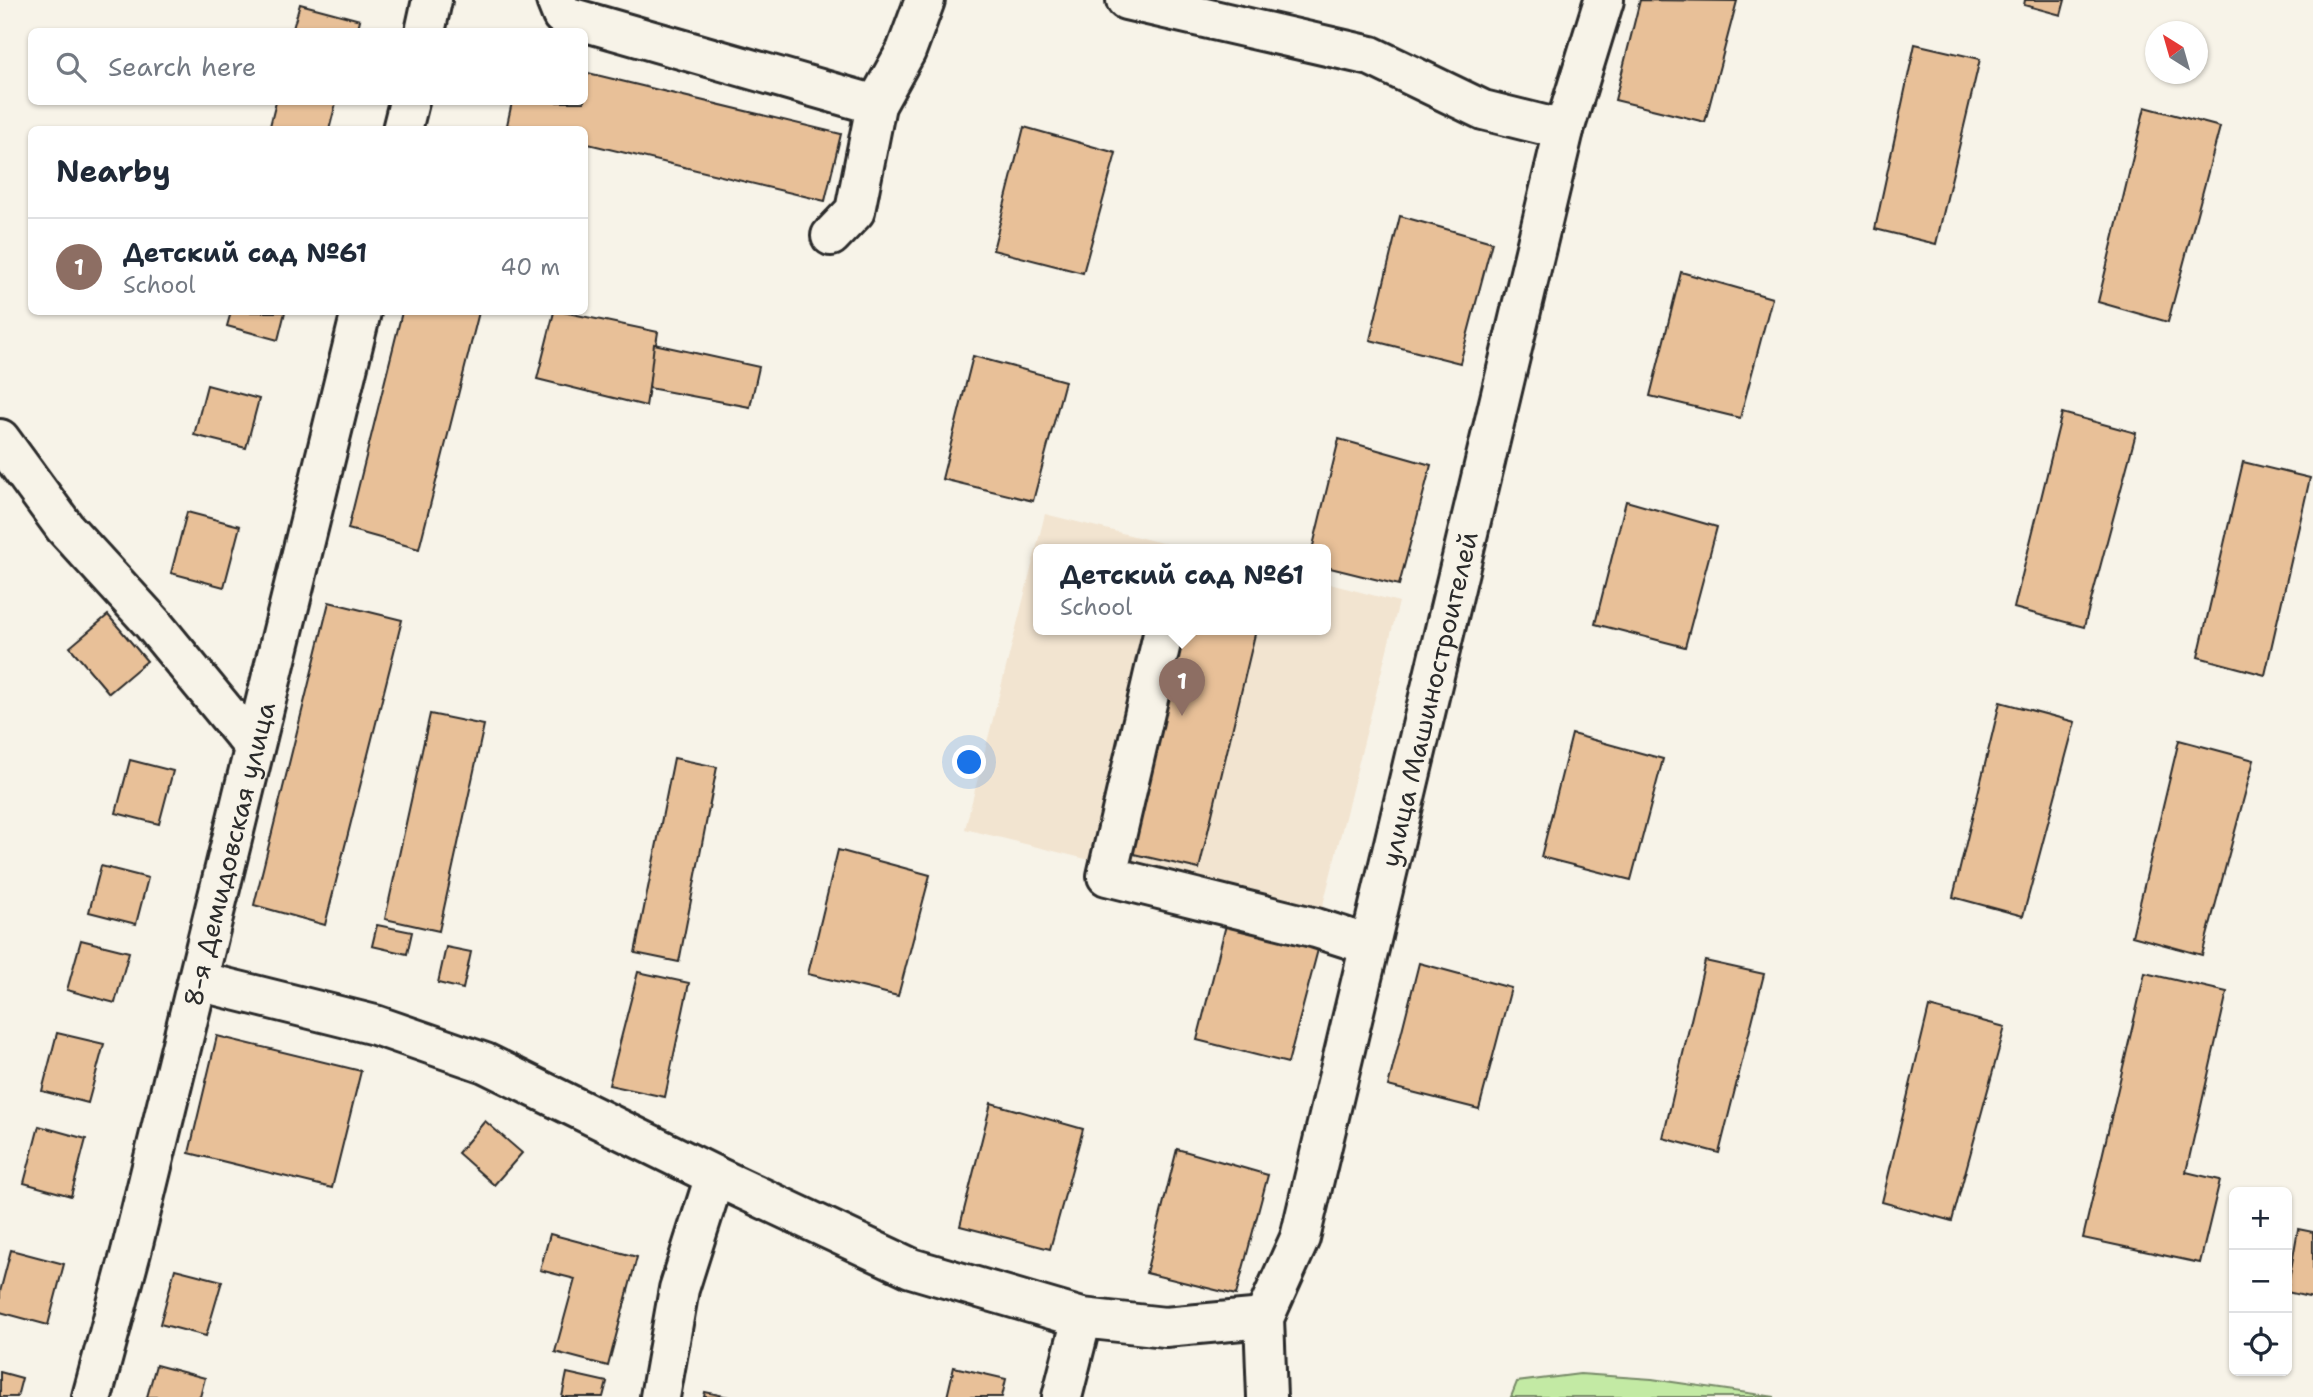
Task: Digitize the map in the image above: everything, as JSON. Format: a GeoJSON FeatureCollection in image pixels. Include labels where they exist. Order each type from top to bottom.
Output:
{"type":"FeatureCollection","features":[{"type":"Feature","properties":{"kind":"street"},"geometry":{"type":"LineString","coordinates":[[426,28],[432,0]]}},
{"type":"Feature","properties":{"kind":"street"},"geometry":{"type":"LineString","coordinates":[[556,0],[562,15],[876,105]]}},
{"type":"Feature","properties":{"kind":"street"},"geometry":{"type":"LineString","coordinates":[[831,236],[855,211],[876,105],[906,51],[925,0]]}},
{"type":"Feature","properties":{"kind":"street"},"geometry":{"type":"LineString","coordinates":[[1126,0],[1228,11],[1371,56],[1483,110],[1564,130]]}},
{"type":"Feature","properties":{"kind":"street","name":"улица Машиностроителей"},"geometry":{"type":"LineString","coordinates":[[1266,1397],[1264,1318],[1300,1238],[1564,130],[1604,0]]}},
{"type":"Feature","properties":{"kind":"street"},"geometry":{"type":"LineString","coordinates":[[403,126],[408,105]]}},
{"type":"Feature","properties":{"kind":"street","name":"8-я Демидовская улица"},"geometry":{"type":"LineString","coordinates":[[92,1397],[131,1252],[360,315]]}},
{"type":"Feature","properties":{"kind":"street"},"geometry":{"type":"LineString","coordinates":[[0,439],[65,528],[153,624],[254,747]]}},
{"type":"Feature","properties":{"kind":"street"},"geometry":{"type":"LineString","coordinates":[[1163,635],[1107,876],[1316,928],[1369,945]]}},
{"type":"Feature","properties":{"kind":"street"},"geometry":{"type":"LineString","coordinates":[[198,981],[375,1025],[485,1063],[911,1268],[1082,1318],[1165,1327],[1264,1318]]}},
{"type":"Feature","properties":{"kind":"street"},"geometry":{"type":"LineString","coordinates":[[660,1397],[679,1289],[715,1176]]}},
{"type":"Feature","properties":{"kind":"street"},"geometry":{"type":"LineString","coordinates":[[1062,1397],[1082,1318]]}},
{"type":"Feature","properties":{"kind":"shaded area"},"geometry":{"type":"Polygon","coordinates":[[[1045,514],[1166,544],[1037,544],[1045,514]]]}},
{"type":"Feature","properties":{"kind":"shaded area"},"geometry":{"type":"Polygon","coordinates":[[[1033,561],[1033,635],[1331,635],[1331,584],[1399,602],[1320,917],[965,829],[1033,561]]]}},
{"type":"Feature","properties":{"kind":"green space"},"geometry":{"type":"Polygon","coordinates":[[[1580,1374],[1652,1379],[1775,1397],[1511,1397],[1517,1382],[1580,1374]]]}},
{"type":"Feature","properties":{"kind":"building"},"geometry":{"type":"Polygon","coordinates":[[[1640,0],[1737,1],[1705,122],[1615,100],[1640,0]]]}},
{"type":"Feature","properties":{"kind":"building"},"geometry":{"type":"Polygon","coordinates":[[[2025,0],[2065,0],[2061,15],[2024,5],[2025,0]]]}},
{"type":"Feature","properties":{"kind":"building"},"geometry":{"type":"Polygon","coordinates":[[[300,4],[360,20],[358,28],[293,28],[300,4]]]}},
{"type":"Feature","properties":{"kind":"building"},"geometry":{"type":"Polygon","coordinates":[[[1915,44],[1980,59],[1936,244],[1875,229],[1915,44]]]}},
{"type":"Feature","properties":{"kind":"building"},"geometry":{"type":"Polygon","coordinates":[[[588,73],[841,134],[825,201],[588,144],[588,126],[507,125],[511,105],[588,105],[588,73]]]}},
{"type":"Feature","properties":{"kind":"building"},"geometry":{"type":"Polygon","coordinates":[[[275,105],[335,105],[330,126],[270,126],[275,105]]]}},
{"type":"Feature","properties":{"kind":"building"},"geometry":{"type":"Polygon","coordinates":[[[2145,107],[2220,127],[2168,322],[2098,302],[2145,107]]]}},
{"type":"Feature","properties":{"kind":"building"},"geometry":{"type":"Polygon","coordinates":[[[1024,127],[1116,153],[1083,273],[993,250],[1024,127]]]}},
{"type":"Feature","properties":{"kind":"building"},"geometry":{"type":"Polygon","coordinates":[[[1400,216],[1492,242],[1460,363],[1370,340],[1400,216]]]}},
{"type":"Feature","properties":{"kind":"building"},"geometry":{"type":"Polygon","coordinates":[[[1681,272],[1772,298],[1740,418],[1650,396],[1681,272]]]}},
{"type":"Feature","properties":{"kind":"building"},"geometry":{"type":"Polygon","coordinates":[[[230,315],[284,315],[278,340],[227,326],[230,315]]]}},
{"type":"Feature","properties":{"kind":"building"},"geometry":{"type":"Polygon","coordinates":[[[401,315],[478,315],[419,549],[348,529],[401,315]]]}},
{"type":"Feature","properties":{"kind":"building"},"geometry":{"type":"Polygon","coordinates":[[[553,315],[577,315],[658,332],[646,406],[537,379],[553,315]]]}},
{"type":"Feature","properties":{"kind":"building"},"geometry":{"type":"Polygon","coordinates":[[[654,344],[759,367],[750,407],[649,388],[654,344]]]}},
{"type":"Feature","properties":{"kind":"building"},"geometry":{"type":"Polygon","coordinates":[[[973,356],[1065,381],[1033,501],[942,479],[973,356]]]}},
{"type":"Feature","properties":{"kind":"building"},"geometry":{"type":"Polygon","coordinates":[[[207,385],[259,399],[246,448],[194,435],[207,385]]]}},
{"type":"Feature","properties":{"kind":"building"},"geometry":{"type":"Polygon","coordinates":[[[2062,413],[2136,433],[2084,627],[2014,608],[2062,413]]]}},
{"type":"Feature","properties":{"kind":"building"},"geometry":{"type":"Polygon","coordinates":[[[1339,439],[1431,465],[1399,585],[1331,568],[1331,544],[1313,544],[1339,439]]]}},
{"type":"Feature","properties":{"kind":"building"},"geometry":{"type":"Polygon","coordinates":[[[2243,462],[2310,478],[2265,675],[2198,657],[2243,462]]]}},
{"type":"Feature","properties":{"kind":"building"},"geometry":{"type":"Polygon","coordinates":[[[1626,501],[1717,527],[1685,647],[1595,624],[1626,501]]]}},
{"type":"Feature","properties":{"kind":"building"},"geometry":{"type":"Polygon","coordinates":[[[187,512],[240,526],[224,587],[171,573],[187,512]]]}},
{"type":"Feature","properties":{"kind":"building"},"geometry":{"type":"Polygon","coordinates":[[[329,602],[402,620],[325,925],[254,905],[329,602]]]}},
{"type":"Feature","properties":{"kind":"building"},"geometry":{"type":"Polygon","coordinates":[[[108,615],[147,661],[109,693],[70,647],[108,615]]]}},
{"type":"Feature","properties":{"kind":"building"},"geometry":{"type":"Polygon","coordinates":[[[1176,635],[1255,635],[1199,869],[1125,852],[1176,635]]]}},
{"type":"Feature","properties":{"kind":"building"},"geometry":{"type":"Polygon","coordinates":[[[2000,702],[2075,722],[2023,916],[1953,897],[2000,702]]]}},
{"type":"Feature","properties":{"kind":"building"},"geometry":{"type":"Polygon","coordinates":[[[430,714],[484,725],[439,931],[385,919],[430,714]]]}},
{"type":"Feature","properties":{"kind":"building"},"geometry":{"type":"Polygon","coordinates":[[[1572,734],[1663,759],[1631,880],[1541,857],[1572,734]]]}},
{"type":"Feature","properties":{"kind":"building"},"geometry":{"type":"Polygon","coordinates":[[[2179,740],[2254,760],[2202,955],[2132,936],[2179,740]]]}},
{"type":"Feature","properties":{"kind":"building"},"geometry":{"type":"Polygon","coordinates":[[[674,758],[717,767],[679,962],[635,953],[674,758]]]}},
{"type":"Feature","properties":{"kind":"building"},"geometry":{"type":"Polygon","coordinates":[[[130,760],[173,771],[159,824],[116,813],[130,760]]]}},
{"type":"Feature","properties":{"kind":"building"},"geometry":{"type":"Polygon","coordinates":[[[838,850],[930,875],[898,996],[808,974],[838,850]]]}},
{"type":"Feature","properties":{"kind":"building"},"geometry":{"type":"Polygon","coordinates":[[[101,866],[148,878],[136,924],[89,912],[101,866]]]}},
{"type":"Feature","properties":{"kind":"building"},"geometry":{"type":"Polygon","coordinates":[[[1228,917],[1320,942],[1288,1063],[1197,1040],[1228,917]]]}},
{"type":"Feature","properties":{"kind":"building"},"geometry":{"type":"Polygon","coordinates":[[[377,925],[412,932],[407,954],[372,946],[377,925]]]}},
{"type":"Feature","properties":{"kind":"building"},"geometry":{"type":"Polygon","coordinates":[[[81,940],[129,952],[115,1003],[67,990],[81,940]]]}},
{"type":"Feature","properties":{"kind":"building"},"geometry":{"type":"Polygon","coordinates":[[[446,947],[471,952],[463,989],[438,983],[446,947]]]}},
{"type":"Feature","properties":{"kind":"building"},"geometry":{"type":"Polygon","coordinates":[[[1705,961],[1764,974],[1719,1153],[1663,1138],[1705,961]]]}},
{"type":"Feature","properties":{"kind":"building"},"geometry":{"type":"Polygon","coordinates":[[[1419,963],[1511,988],[1479,1109],[1388,1086],[1419,963]]]}},
{"type":"Feature","properties":{"kind":"building"},"geometry":{"type":"Polygon","coordinates":[[[638,972],[689,983],[665,1097],[609,1085],[638,972]]]}},
{"type":"Feature","properties":{"kind":"building"},"geometry":{"type":"Polygon","coordinates":[[[2145,973],[2227,992],[2186,1172],[2220,1180],[2200,1263],[2083,1238],[2145,973]]]}},
{"type":"Feature","properties":{"kind":"building"},"geometry":{"type":"Polygon","coordinates":[[[1929,1007],[2005,1027],[1952,1221],[1882,1202],[1929,1007]]]}},
{"type":"Feature","properties":{"kind":"building"},"geometry":{"type":"Polygon","coordinates":[[[57,1033],[104,1044],[88,1103],[42,1091],[57,1033]]]}},
{"type":"Feature","properties":{"kind":"building"},"geometry":{"type":"Polygon","coordinates":[[[217,1036],[361,1071],[332,1188],[189,1153],[217,1036]]]}},
{"type":"Feature","properties":{"kind":"building"},"geometry":{"type":"Polygon","coordinates":[[[991,1103],[1083,1129],[1050,1249],[960,1226],[991,1103]]]}},
{"type":"Feature","properties":{"kind":"building"},"geometry":{"type":"Polygon","coordinates":[[[485,1121],[522,1153],[494,1185],[458,1153],[485,1121]]]}},
{"type":"Feature","properties":{"kind":"building"},"geometry":{"type":"Polygon","coordinates":[[[39,1126],[86,1139],[71,1196],[24,1183],[39,1126]]]}},
{"type":"Feature","properties":{"kind":"building"},"geometry":{"type":"Polygon","coordinates":[[[1177,1149],[1268,1175],[1236,1295],[1146,1273],[1177,1149]]]}},
{"type":"Feature","properties":{"kind":"building"},"geometry":{"type":"Polygon","coordinates":[[[2298,1229],[2313,1232],[2313,1298],[2292,1293],[2292,1263],[2298,1229]]]}},
{"type":"Feature","properties":{"kind":"building"},"geometry":{"type":"Polygon","coordinates":[[[550,1234],[637,1257],[608,1366],[555,1352],[575,1279],[540,1270],[550,1234]]]}},
{"type":"Feature","properties":{"kind":"building"},"geometry":{"type":"Polygon","coordinates":[[[11,1250],[64,1264],[48,1325],[0,1312],[0,1292],[11,1250]]]}},
{"type":"Feature","properties":{"kind":"building"},"geometry":{"type":"Polygon","coordinates":[[[175,1269],[222,1281],[206,1336],[160,1324],[175,1269]]]}},
{"type":"Feature","properties":{"kind":"building"},"geometry":{"type":"Polygon","coordinates":[[[156,1365],[205,1378],[200,1397],[147,1397],[156,1365]]]}},
{"type":"Feature","properties":{"kind":"building"},"geometry":{"type":"Polygon","coordinates":[[[954,1367],[1006,1379],[1002,1397],[947,1397],[954,1367]]]}},
{"type":"Feature","properties":{"kind":"building"},"geometry":{"type":"Polygon","coordinates":[[[0,1372],[22,1378],[17,1397],[0,1397],[0,1372]]]}},
{"type":"Feature","properties":{"kind":"building"},"geometry":{"type":"Polygon","coordinates":[[[567,1373],[607,1382],[603,1397],[562,1397],[567,1373]]]}},
{"type":"Feature","properties":{"kind":"building"},"geometry":{"type":"Polygon","coordinates":[[[705,1392],[729,1397],[704,1397],[705,1392]]]}},
{"type":"Feature","properties":{"kind":"place","name":"Детский сад №61"},"geometry":{"type":"Point","coordinates":[1182,716]}}]}
